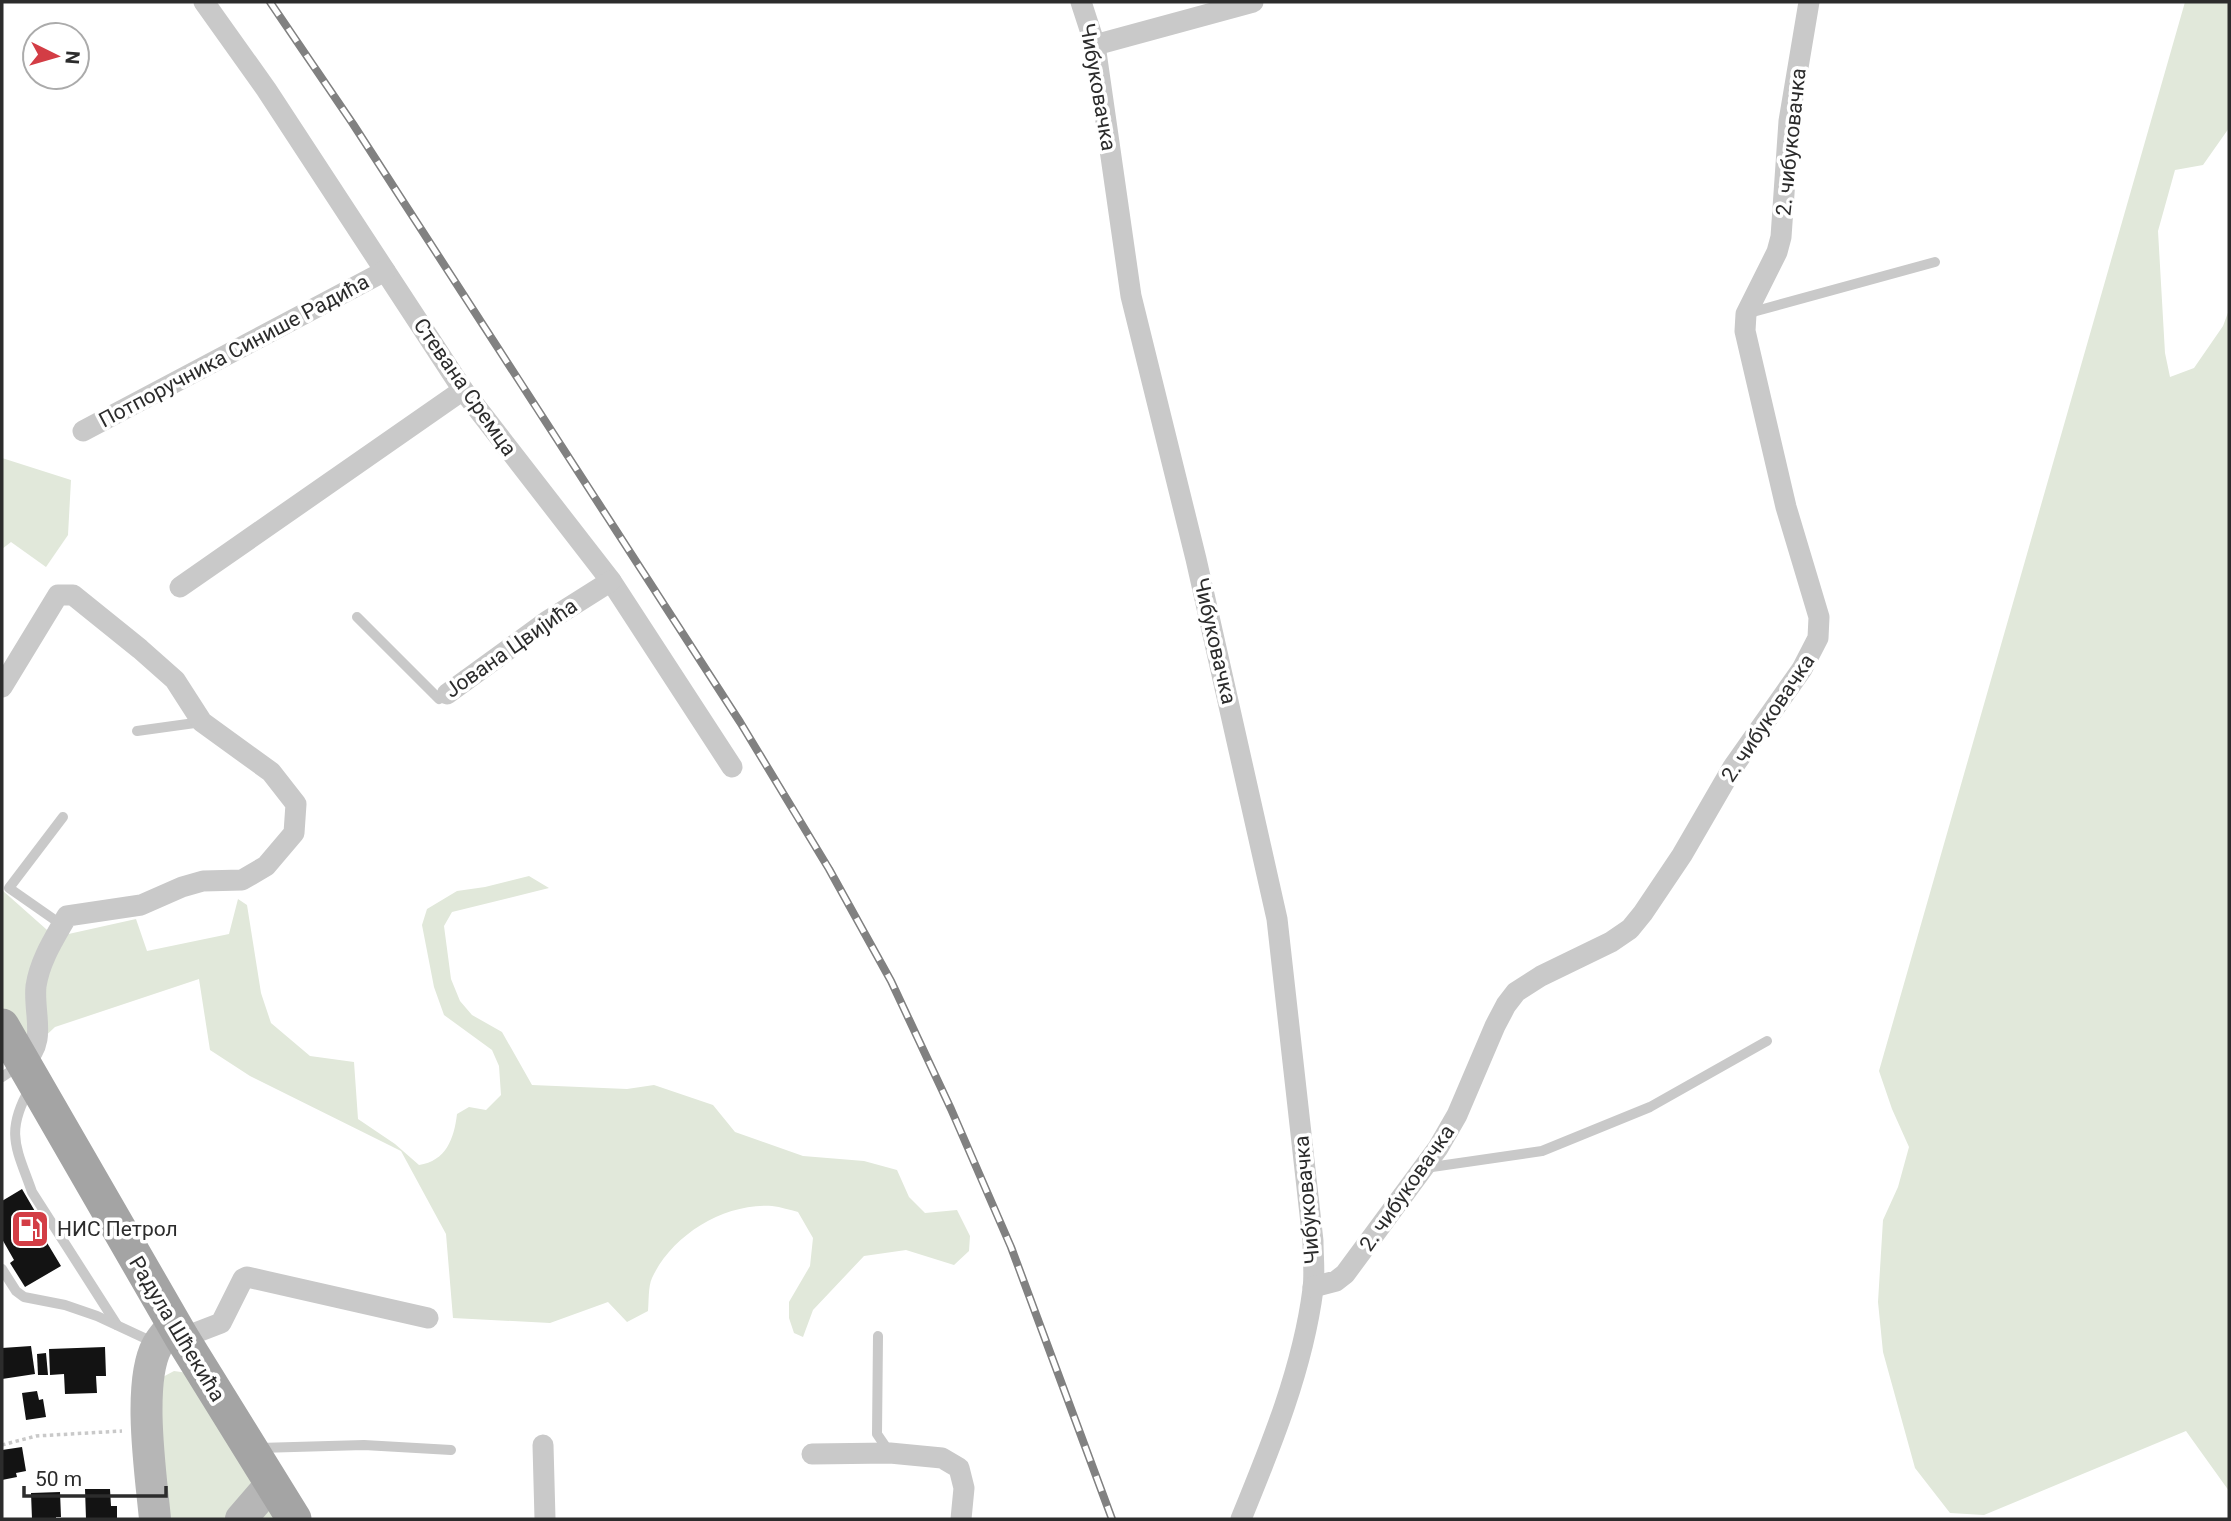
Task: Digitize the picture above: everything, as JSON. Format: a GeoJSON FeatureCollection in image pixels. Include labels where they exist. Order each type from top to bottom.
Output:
{"type":"FeatureCollection","features":[{"type":"Feature","properties":{"kind":"main road","name":"Радула Шћекића"},"geometry":{"type":"LineString","coordinates":[[2,1027],[19,1074],[171,1336],[249,1448],[294,1519]]}},
{"type":"Feature","properties":{"kind":"street","name":"Стевана Сремца"},"geometry":{"type":"LineString","coordinates":[[204,2],[266,89],[463,390],[611,581],[732,767]]}},
{"type":"Feature","properties":{"kind":"street","name":"Чибуковачка"},"geometry":{"type":"LineString","coordinates":[[1081,2],[1095,45],[1131,296],[1196,559],[1278,919],[1313,1241],[1313,1287],[1305,1332],[1290,1386],[1241,1519]]}},
{"type":"Feature","properties":{"kind":"street"},"geometry":{"type":"LineString","coordinates":[[1095,45],[1253,2]]}},
{"type":"Feature","properties":{"kind":"street","name":"2. чибуковачка"},"geometry":{"type":"LineString","coordinates":[[1313,1287],[1336,1281],[1345,1274],[1424,1168],[1457,1115],[1494,1026],[1516,992],[1541,976],[1611,942],[1630,929],[1643,913],[1682,855],[1733,767],[1802,669],[1818,638],[1819,617],[1786,507],[1745,331],[1746,314],[1777,252],[1781,237],[1789,121],[1809,2]]}},
{"type":"Feature","properties":{"kind":"street","name":"Потпоручника Синише Радића"},"geometry":{"type":"LineString","coordinates":[[83,431],[385,271]]}},
{"type":"Feature","properties":{"kind":"street"},"geometry":{"type":"LineString","coordinates":[[180,587],[463,390]]}},
{"type":"Feature","properties":{"kind":"street","name":"Јована Цвијића"},"geometry":{"type":"LineString","coordinates":[[447,694],[546,622],[611,581]]}},
{"type":"Feature","properties":{"kind":"street"},"geometry":{"type":"LineString","coordinates":[[2,687],[58,595],[73,595],[174,680],[202,722],[271,772],[296,804],[294,833],[266,866],[242,880],[203,881],[141,905],[67,916],[42,964],[36,985],[37,1043],[19,1074]]}},
{"type":"Feature","properties":{"kind":"street"},"geometry":{"type":"LineString","coordinates":[[155,1519],[148,1376],[171,1336],[221,1323],[243,1279],[247,1277],[428,1318]]}},
{"type":"Feature","properties":{"kind":"street"},"geometry":{"type":"LineString","coordinates":[[543,1445],[545,1519]]}},
{"type":"Feature","properties":{"kind":"street"},"geometry":{"type":"LineString","coordinates":[[812,1454],[890,1453],[942,1458],[959,1468],[964,1488],[961,1519]]}},
{"type":"Feature","properties":{"kind":"street"},"geometry":{"type":"LineString","coordinates":[[241,1519],[271,1484]]}},
{"type":"Feature","properties":{"kind":"lane"},"geometry":{"type":"LineString","coordinates":[[1746,314],[1935,262]]}},
{"type":"Feature","properties":{"kind":"lane","name":"Јована Цвијића"},"geometry":{"type":"LineString","coordinates":[[357,617],[439,699],[447,694]]}},
{"type":"Feature","properties":{"kind":"lane"},"geometry":{"type":"LineString","coordinates":[[137,731],[202,722]]}},
{"type":"Feature","properties":{"kind":"lane"},"geometry":{"type":"LineString","coordinates":[[62,925],[9,888],[63,817]]}},
{"type":"Feature","properties":{"kind":"lane"},"geometry":{"type":"LineString","coordinates":[[1424,1168],[1542,1151],[1650,1107],[1767,1041]]}},
{"type":"Feature","properties":{"kind":"lane"},"geometry":{"type":"LineString","coordinates":[[19,1074],[23,1101],[13,1138],[31,1196],[117,1325]]}},
{"type":"Feature","properties":{"kind":"lane"},"geometry":{"type":"LineString","coordinates":[[2,1269],[16,1291],[24,1297],[65,1305],[117,1325],[171,1336]]}},
{"type":"Feature","properties":{"kind":"lane"},"geometry":{"type":"LineString","coordinates":[[878,1336],[877,1434],[890,1453]]}},
{"type":"Feature","properties":{"kind":"lane"},"geometry":{"type":"LineString","coordinates":[[249,1448],[364,1445],[451,1450]]}},
{"type":"Feature","properties":{"kind":"path"},"geometry":{"type":"LineString","coordinates":[[2,1445],[36,1436],[149,1429]]}},
{"type":"Feature","properties":{"kind":"shaded area"},"geometry":{"type":"Polygon","coordinates":[[[2185,2],[2229,2],[2229,128],[2203,165],[2175,170],[2158,231],[2165,353],[2170,377],[2194,368],[2223,326],[2229,310],[2229,1491],[2186,1431],[1984,1515],[1950,1513],[1915,1468],[1883,1352],[1878,1302],[1883,1220],[1898,1187],[1909,1147],[1879,1071],[2185,2]]]}},
{"type":"Feature","properties":{"kind":"shaded area"},"geometry":{"type":"Polygon","coordinates":[[[2,458],[71,480],[68,535],[46,567],[11,542],[2,549],[2,458]]]}},
{"type":"Feature","properties":{"kind":"shaded area"},"geometry":{"type":"Polygon","coordinates":[[[529,876],[549,888],[452,912],[444,926],[451,979],[460,1001],[472,1015],[502,1032],[532,1085],[627,1089],[654,1085],[713,1105],[735,1132],[803,1156],[864,1161],[897,1170],[909,1197],[925,1213],[957,1210],[970,1236],[969,1251],[954,1265],[906,1250],[864,1256],[813,1310],[803,1337],[794,1333],[789,1318],[789,1302],[810,1266],[813,1238],[798,1212],[772,1206],[754,1206],[718,1216],[672,1248],[652,1278],[648,1311],[627,1322],[608,1302],[550,1323],[453,1318],[446,1234],[401,1151],[250,1076],[210,1050],[199,979],[55,1027],[38,1043],[2,1026],[2,890],[55,937],[136,919],[147,951],[229,934],[238,899],[247,905],[261,993],[271,1023],[310,1056],[354,1062],[358,1119],[395,1144],[419,1165],[428,1163],[442,1154],[447,1147],[454,1132],[457,1114],[469,1107],[486,1110],[501,1095],[499,1066],[492,1050],[444,1015],[434,987],[422,925],[427,909],[457,891],[529,876]]]}},
{"type":"Feature","properties":{"kind":"shaded area"},"geometry":{"type":"Polygon","coordinates":[[[174,1371],[188,1373],[294,1519],[155,1519],[159,1379],[174,1371]]]}},
{"type":"Feature","properties":{"kind":"building"},"geometry":{"type":"Polygon","coordinates":[[[22,1189],[36,1213],[28,1218],[61,1266],[25,1287],[10,1263],[14,1260],[2,1239],[2,1201],[22,1189]]]}},
{"type":"Feature","properties":{"kind":"building"},"geometry":{"type":"Polygon","coordinates":[[[31,1346],[35,1374],[2,1379],[2,1348],[31,1346]]]}},
{"type":"Feature","properties":{"kind":"building"},"geometry":{"type":"Polygon","coordinates":[[[105,1347],[106,1376],[96,1376],[97,1393],[65,1394],[64,1374],[50,1375],[49,1349],[105,1347]]]}},
{"type":"Feature","properties":{"kind":"building"},"geometry":{"type":"Polygon","coordinates":[[[46,1353],[48,1375],[38,1375],[37,1354],[46,1353]]]}},
{"type":"Feature","properties":{"kind":"building"},"geometry":{"type":"Polygon","coordinates":[[[37,1391],[39,1400],[43,1399],[46,1417],[26,1420],[22,1393],[37,1391]]]}},
{"type":"Feature","properties":{"kind":"building"},"geometry":{"type":"Polygon","coordinates":[[[22,1447],[26,1471],[16,1473],[17,1477],[2,1480],[2,1450],[22,1447]]]}},
{"type":"Feature","properties":{"kind":"building"},"geometry":{"type":"Polygon","coordinates":[[[85,1489],[110,1489],[111,1506],[117,1506],[117,1519],[86,1519],[85,1489]]]}},
{"type":"Feature","properties":{"kind":"building"},"geometry":{"type":"Polygon","coordinates":[[[60,1492],[61,1517],[32,1519],[31,1493],[60,1492]]]}},
{"type":"Feature","properties":{"kind":"railway"},"geometry":{"type":"LineString","coordinates":[[270,2],[353,124],[740,722],[829,869],[891,981],[951,1109],[1011,1247],[1112,1519]]}},
{"type":"Feature","properties":{"kind":"place","name":"НИС Петрол"},"geometry":{"type":"Point","coordinates":[30,1229]}}]}
